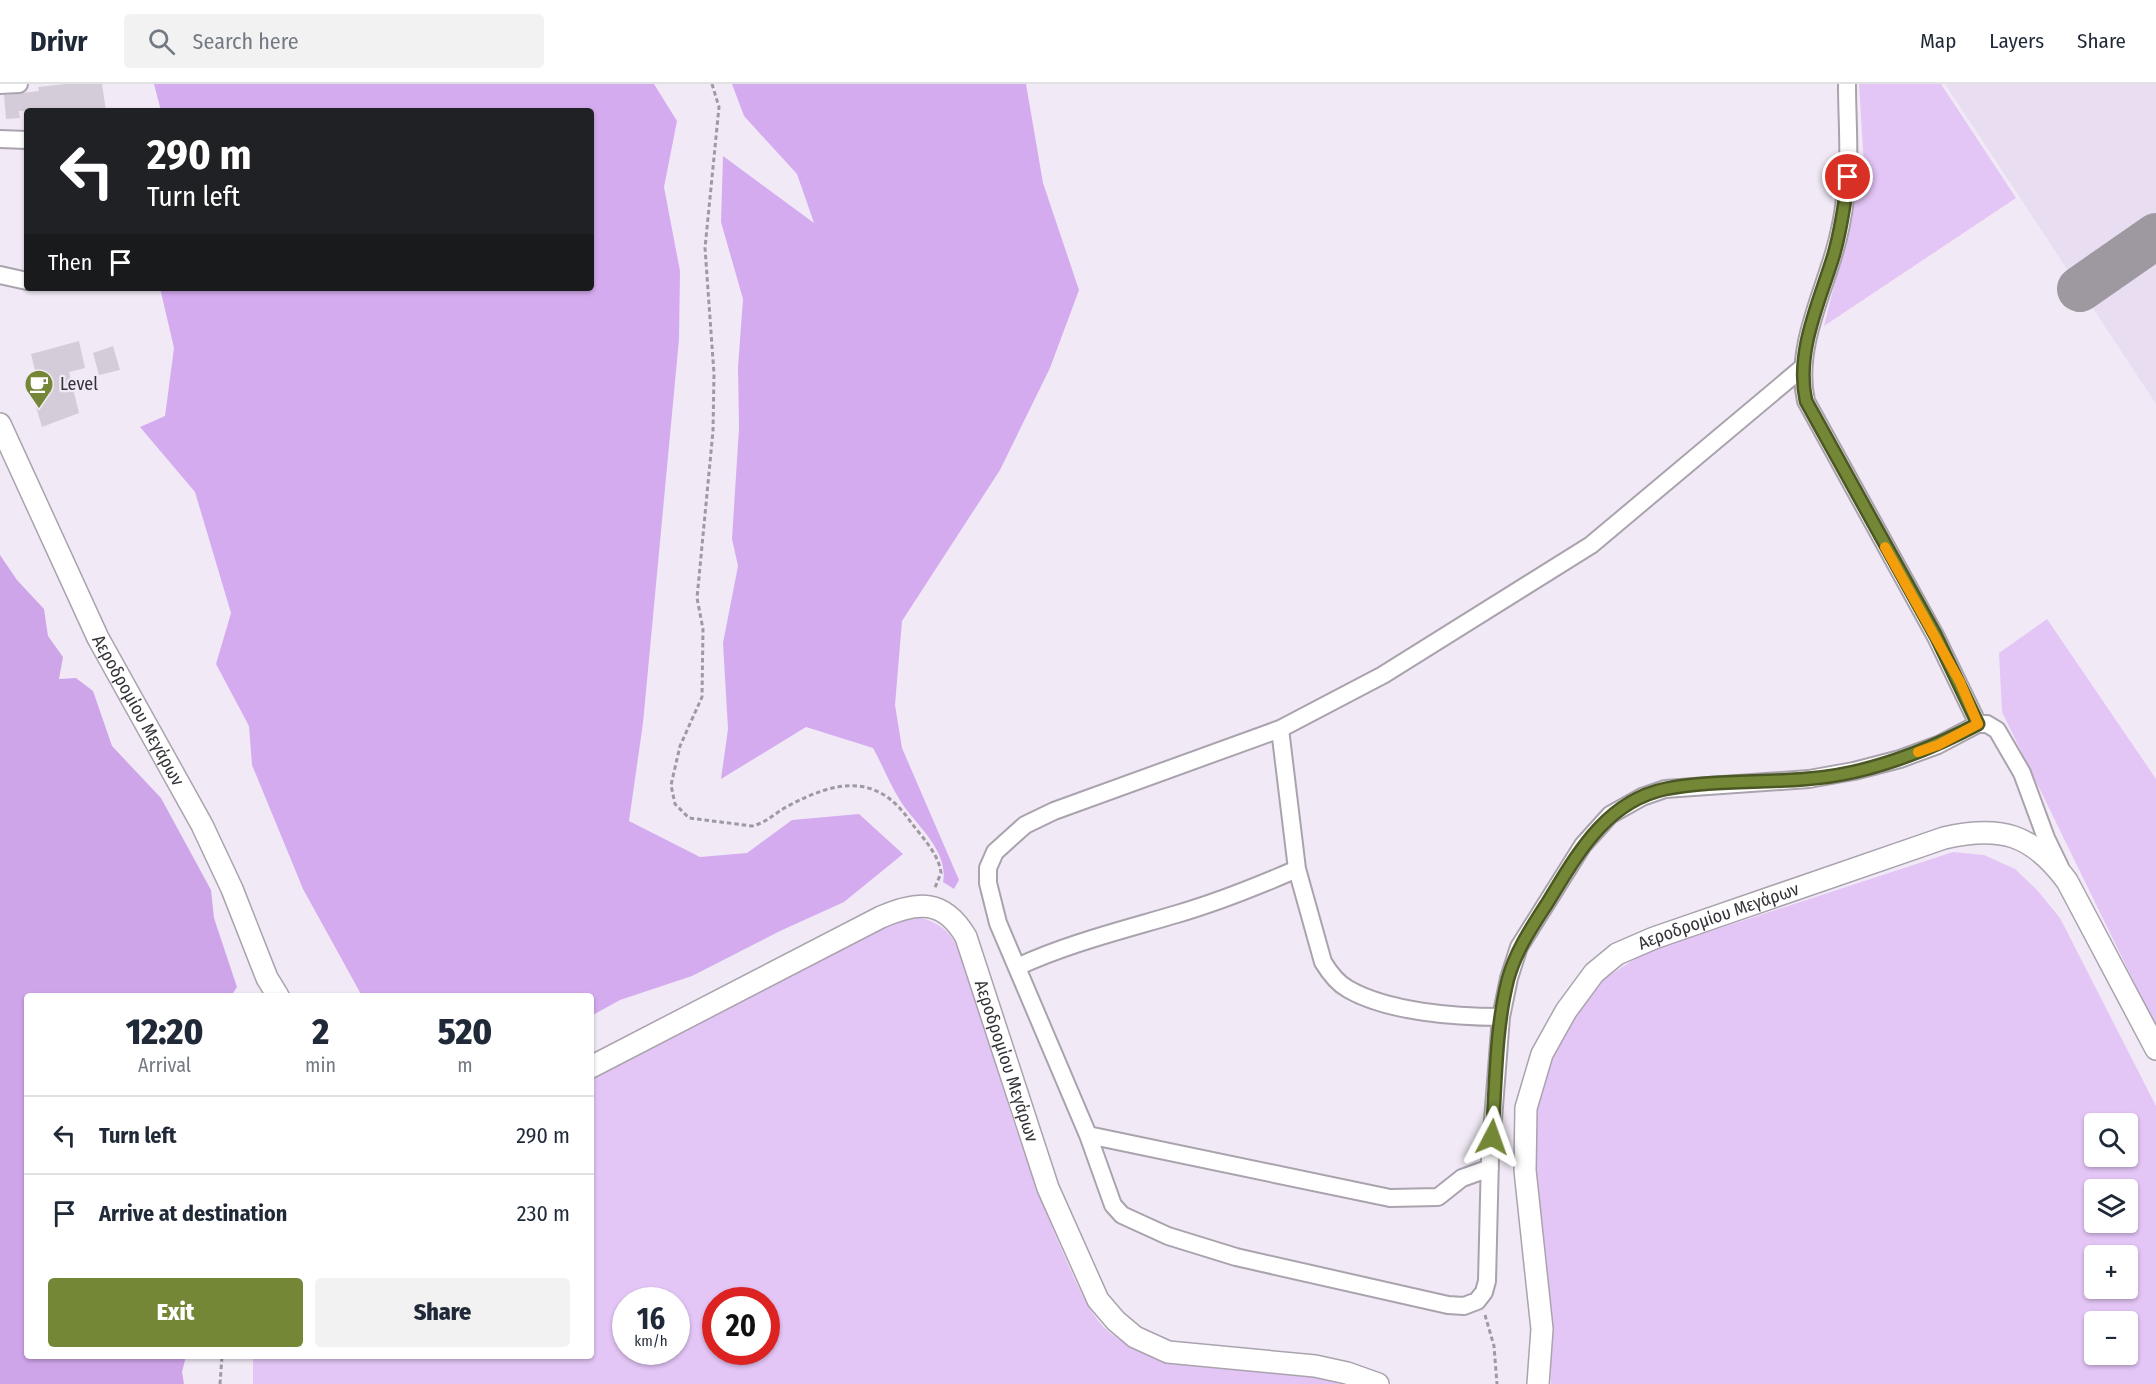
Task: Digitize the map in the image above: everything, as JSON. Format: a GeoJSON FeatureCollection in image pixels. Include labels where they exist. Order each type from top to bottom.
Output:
{"type":"FeatureCollection","features":[{"type":"Feature","properties":{"kind":"main road","name":"Αεροδρομίου Μεγάρων"},"geometry":{"type":"LineString","coordinates":[[0,424],[98,638],[202,825],[232,889],[267,978],[276,993]]}},
{"type":"Feature","properties":{"kind":"main road","name":"Αεροδρομίου Μεγάρων"},"geometry":{"type":"LineString","coordinates":[[1538,1384],[1542,1329],[1524,1170],[1527,1102],[1542,1054],[1566,1011],[1594,973],[1617,954],[1730,909],[1944,838],[1973,831],[1998,832],[2015,837],[2040,853],[2067,881],[2156,1049]]}},
{"type":"Feature","properties":{"kind":"main road"},"geometry":{"type":"LineString","coordinates":[[594,1065],[881,917],[897,910],[927,906]]}},
{"type":"Feature","properties":{"kind":"main road","name":"Αεροδρομίου Μεγάρων"},"geometry":{"type":"LineString","coordinates":[[927,906],[952,917],[966,937],[1048,1188],[1098,1300],[1116,1321],[1135,1337],[1168,1352],[1303,1365],[1347,1373],[1378,1384]]}},
{"type":"Feature","properties":{"kind":"street"},"geometry":{"type":"LineString","coordinates":[[0,85],[19,84]]}},
{"type":"Feature","properties":{"kind":"street"},"geometry":{"type":"LineString","coordinates":[[1847,84],[1850,155],[1845,199],[1835,251],[1812,321],[1802,368],[1806,401],[1936,636],[1978,724]]}},
{"type":"Feature","properties":{"kind":"street"},"geometry":{"type":"LineString","coordinates":[[0,139],[24,140]]}},
{"type":"Feature","properties":{"kind":"street"},"geometry":{"type":"LineString","coordinates":[[0,275],[24,279]]}},
{"type":"Feature","properties":{"kind":"street"},"geometry":{"type":"LineString","coordinates":[[1802,368],[1591,545],[1383,675],[1280,729],[1054,811],[1025,825],[995,852],[988,868],[988,883],[998,923],[1088,1135],[1113,1205],[1122,1215],[1168,1236],[1236,1257],[1448,1305],[1477,1301],[1484,1292],[1487,1281],[1490,1168],[1501,1017],[1509,978],[1519,947],[1583,845],[1610,815],[1641,796],[1665,789],[1809,779],[1854,771],[1938,745],[1978,724],[1987,724],[1997,730],[2022,772],[2046,838],[2067,881]]}},
{"type":"Feature","properties":{"kind":"street"},"geometry":{"type":"LineString","coordinates":[[1280,729],[1297,869],[1323,962],[1347,989],[1396,1006],[1474,1017],[1501,1017]]}},
{"type":"Feature","properties":{"kind":"street"},"geometry":{"type":"LineString","coordinates":[[1017,967],[1057,948],[1180,913],[1254,888],[1297,869]]}},
{"type":"Feature","properties":{"kind":"street"},"geometry":{"type":"LineString","coordinates":[[1088,1135],[1390,1198],[1438,1197],[1462,1178],[1490,1168]]}},
{"type":"Feature","properties":{"kind":"path"},"geometry":{"type":"LineString","coordinates":[[712,84],[719,107],[705,248],[714,385],[713,431],[697,598],[703,629],[702,697],[680,746],[671,784],[671,795],[681,813],[689,819],[752,826],[830,788],[843,785],[873,789],[895,804],[937,859],[941,873],[927,906]]}},
{"type":"Feature","properties":{"kind":"path"},"geometry":{"type":"LineString","coordinates":[[1492,1334],[1497,1384]]}},
{"type":"Feature","properties":{"kind":"path"},"geometry":{"type":"LineString","coordinates":[[220,1384],[222,1359]]}},
{"type":"Feature","properties":{"kind":"shaded area"},"geometry":{"type":"Polygon","coordinates":[[[154,84],[654,84],[677,121],[664,187],[680,271],[679,339],[643,723],[629,821],[700,857],[747,853],[792,820],[859,814],[903,854],[844,902],[780,931],[692,976],[620,1000],[594,1014],[594,993],[360,993],[303,889],[252,765],[249,726],[216,664],[231,613],[195,492],[140,427],[165,416],[174,348],[161,291],[594,291],[594,108],[160,108],[154,84]]]}},
{"type":"Feature","properties":{"kind":"shaded area"},"geometry":{"type":"Polygon","coordinates":[[[732,84],[1026,84],[1043,183],[1079,290],[1050,368],[1000,470],[902,621],[895,705],[902,748],[959,880],[954,889],[943,882],[944,871],[936,849],[901,802],[873,748],[806,727],[721,779],[728,729],[723,643],[738,566],[732,539],[739,428],[738,367],[743,299],[721,222],[723,156],[814,223],[797,174],[744,116],[732,84]]]}},
{"type":"Feature","properties":{"kind":"shaded area"},"geometry":{"type":"Polygon","coordinates":[[[1859,84],[1941,84],[2016,198],[1824,326],[1864,166],[1859,84]]]}},
{"type":"Feature","properties":{"kind":"shaded area"},"geometry":{"type":"Polygon","coordinates":[[[1945,84],[2156,84],[2156,404],[1945,84]]]}},
{"type":"Feature","properties":{"kind":"shaded area"},"geometry":{"type":"Polygon","coordinates":[[[0,555],[17,580],[44,609],[48,636],[63,657],[59,679],[76,678],[93,691],[112,746],[161,798],[211,890],[214,918],[237,987],[233,993],[24,993],[24,1359],[185,1359],[182,1372],[184,1384],[0,1384],[0,555]]]}},
{"type":"Feature","properties":{"kind":"shaded area"},"geometry":{"type":"Polygon","coordinates":[[[2047,619],[2156,779],[2156,1027],[2002,712],[1999,653],[2047,619]]]}},
{"type":"Feature","properties":{"kind":"shaded area"},"geometry":{"type":"Polygon","coordinates":[[[1953,852],[1984,855],[2015,869],[2037,890],[2060,918],[2156,1106],[2156,1384],[1551,1384],[1549,1289],[1533,1173],[1534,1131],[1544,1075],[1567,1024],[1601,981],[1644,953],[1953,852]]]}},
{"type":"Feature","properties":{"kind":"shaded area"},"geometry":{"type":"Polygon","coordinates":[[[917,917],[930,921],[949,934],[962,957],[973,985],[1014,1125],[1044,1208],[1080,1290],[1102,1325],[1134,1348],[1162,1359],[1191,1365],[1311,1377],[1340,1384],[253,1384],[253,1359],[594,1359],[594,1073],[881,926],[917,917]]]}},
{"type":"Feature","properties":{"kind":"building"},"geometry":{"type":"Polygon","coordinates":[[[102,84],[106,108],[24,108],[24,111],[19,111],[20,118],[6,119],[4,95],[39,91],[38,87],[102,84]]]}},
{"type":"Feature","properties":{"kind":"building"},"geometry":{"type":"Polygon","coordinates":[[[79,341],[85,368],[69,372],[79,413],[42,427],[33,397],[41,395],[31,354],[79,341]]]}},
{"type":"Feature","properties":{"kind":"building"},"geometry":{"type":"Polygon","coordinates":[[[113,346],[120,370],[99,375],[93,353],[113,346]]]}},
{"type":"Feature","properties":{"kind":"taxiway"},"geometry":{"type":"LineString","coordinates":[[2080,289],[2156,236]]}},
{"type":"Feature","properties":{"kind":"slow traffic"},"geometry":{"type":"LineString","coordinates":[[1885,547],[1936,636],[1960,682],[1978,724],[1938,745],[1918,752]]}},
{"type":"Feature","properties":{"kind":"place","name":"Level"},"geometry":{"type":"Point","coordinates":[39,410]}},
{"type":"Feature","properties":{"kind":"route"},"geometry":{"type":"LineString","coordinates":[[1492,1137],[1501,1017],[1509,978],[1519,947],[1583,845],[1610,815],[1641,796],[1665,789],[1809,779],[1854,771],[1900,759],[1938,745],[1978,724],[1960,682],[1936,636],[1806,401],[1802,368],[1812,321],[1835,251],[1848,177]]}}]}
